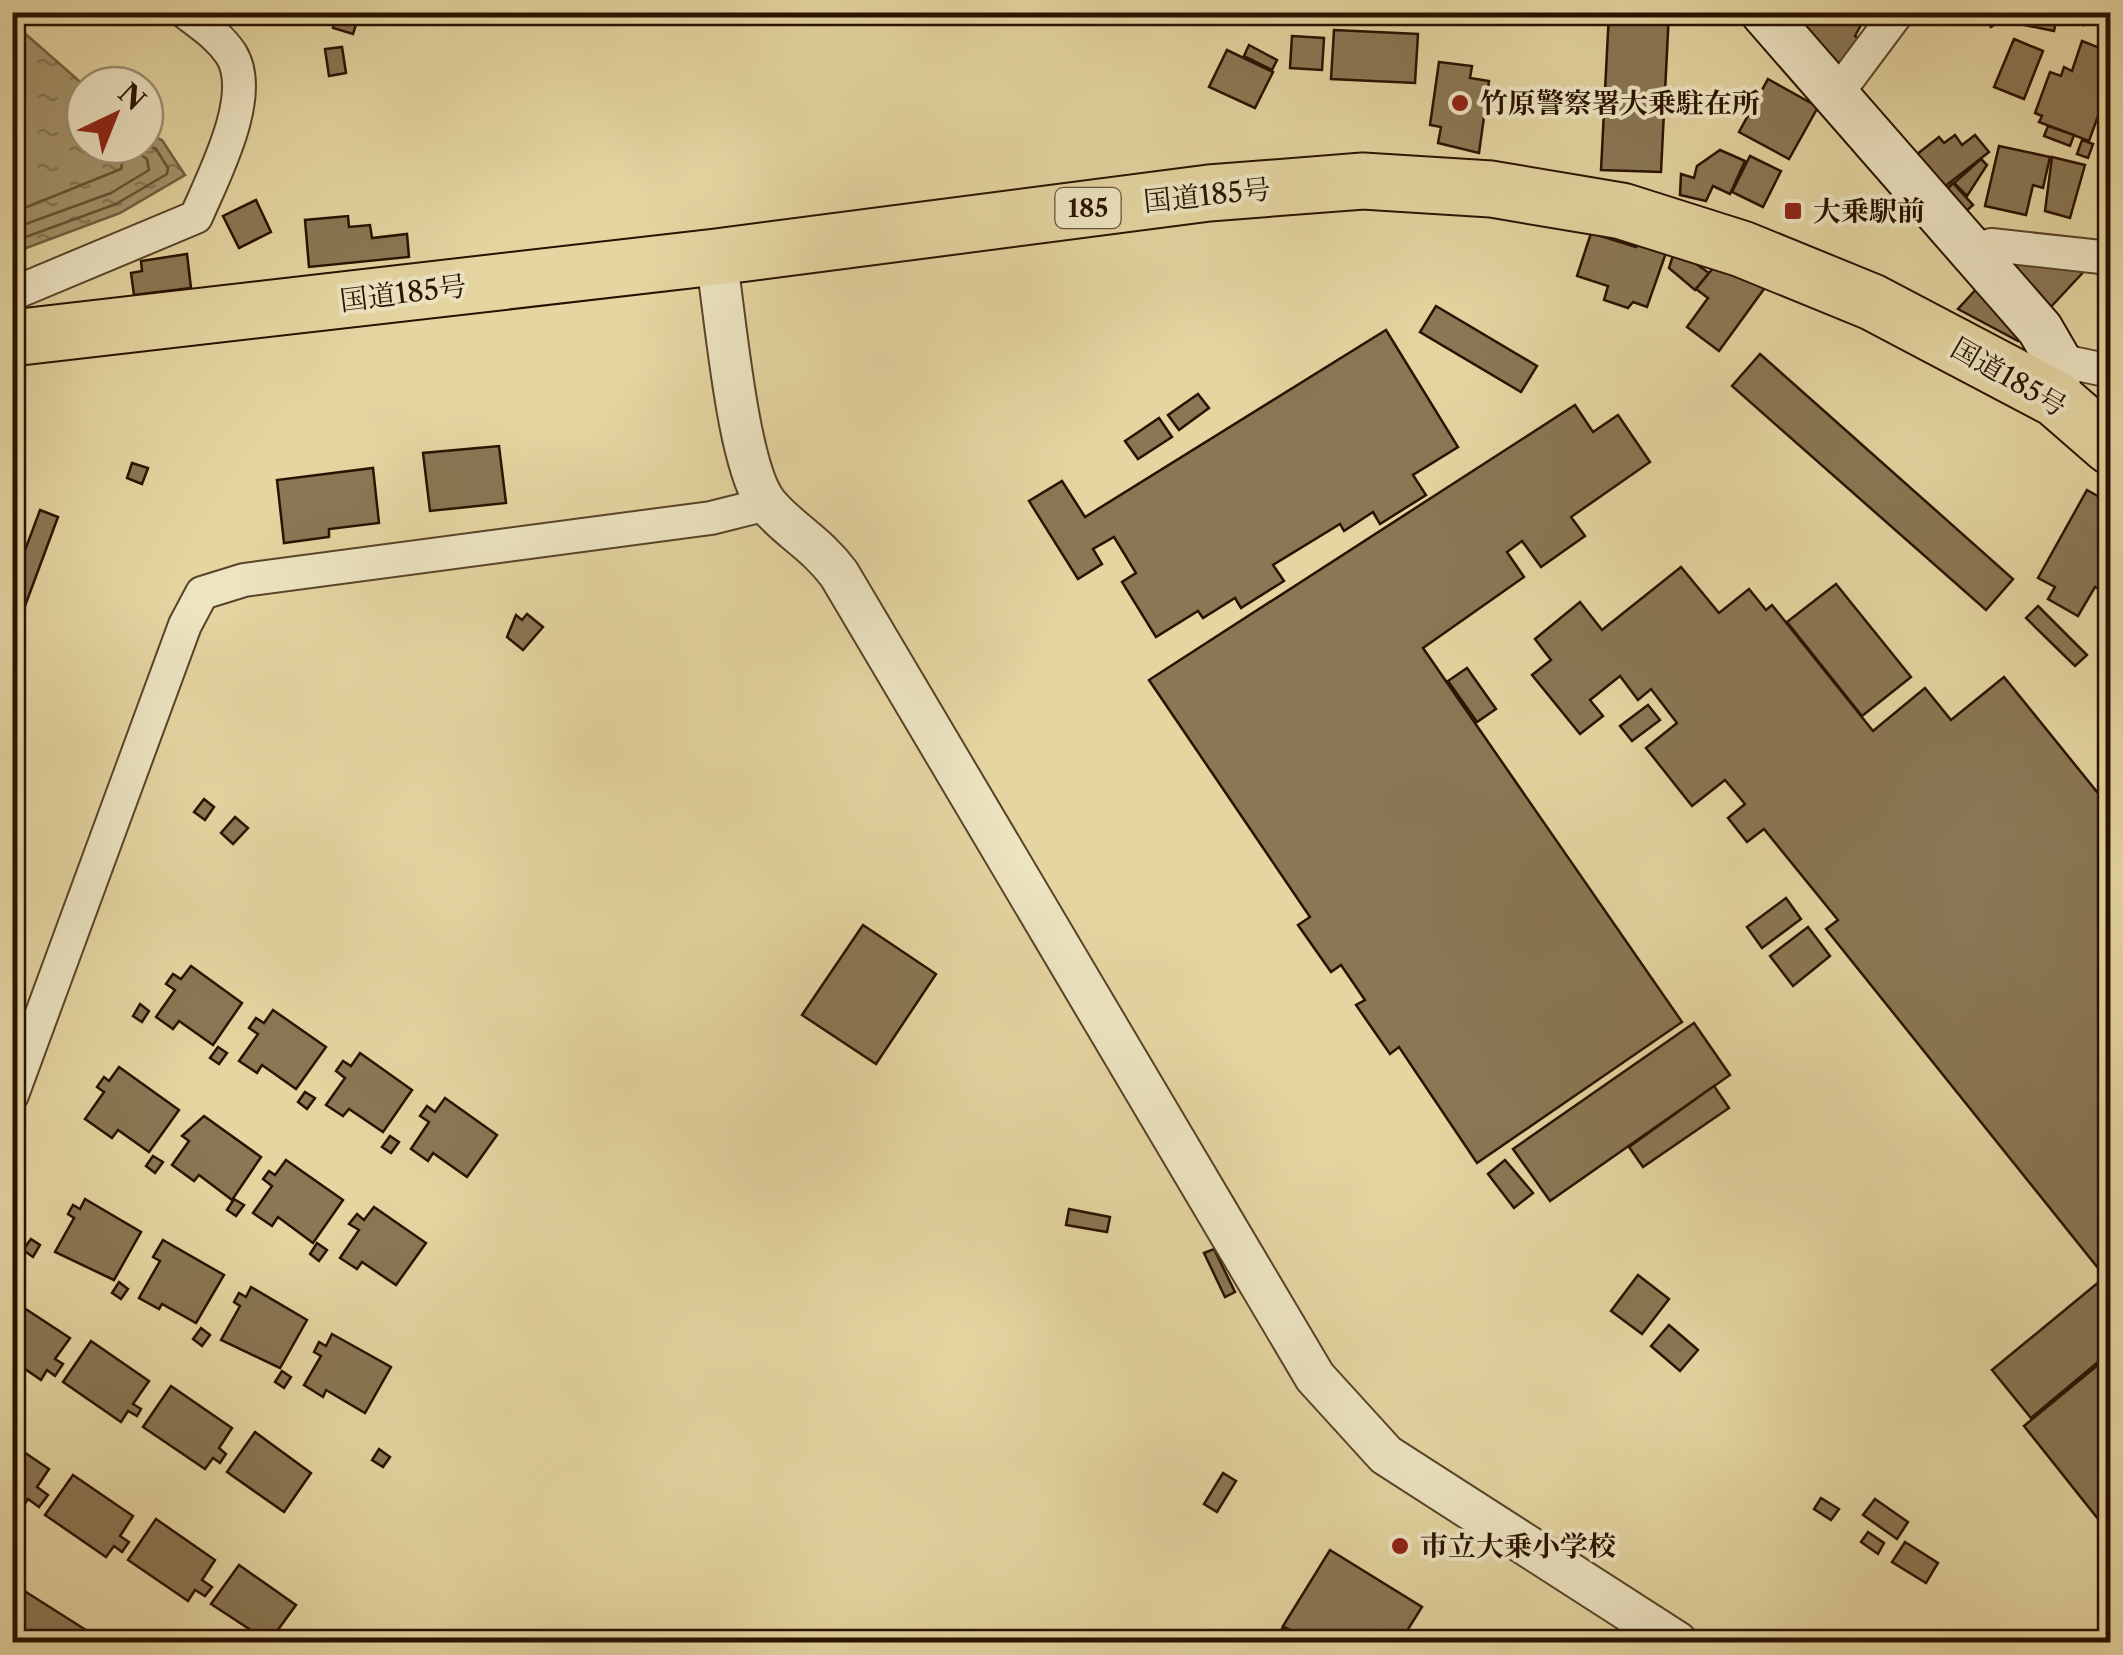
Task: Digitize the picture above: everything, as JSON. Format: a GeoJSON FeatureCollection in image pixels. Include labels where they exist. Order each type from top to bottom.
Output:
{"type":"FeatureCollection","features":[{"type":"Feature","properties":{"kind":"highway","name":"国道185号"},"geometry":{"type":"LineString","coordinates":[[12,338],[716,258],[1209,192],[1363,180],[1491,189],[1622,211],[1742,249],[2057,380],[2110,446]]}},
{"type":"Feature","properties":{"kind":"main road"},"geometry":{"type":"LineString","coordinates":[[1763,12],[2040,329],[2057,380]]}},
{"type":"Feature","properties":{"kind":"street"},"geometry":{"type":"LineString","coordinates":[[12,294],[196,216],[234,126],[237,95],[234,58],[216,35],[185,12]]}},
{"type":"Feature","properties":{"kind":"street"},"geometry":{"type":"LineString","coordinates":[[1836,95],[1898,12]]}},
{"type":"Feature","properties":{"kind":"street"},"geometry":{"type":"LineString","coordinates":[[1974,250],[1991,245],[2110,258]]}},
{"type":"Feature","properties":{"kind":"street"},"geometry":{"type":"LineString","coordinates":[[716,258],[750,470],[767,504],[821,550],[838,574],[1315,1377],[1386,1454],[1677,1642]]}},
{"type":"Feature","properties":{"kind":"street"},"geometry":{"type":"LineString","coordinates":[[2057,380],[2110,371]]}},
{"type":"Feature","properties":{"kind":"street"},"geometry":{"type":"LineString","coordinates":[[12,1094],[185,625],[202,593],[244,580],[711,518],[767,504]]}},
{"type":"Feature","properties":{"kind":"water"},"geometry":{"type":"Polygon","coordinates":[[[13,23],[65,68],[65,165],[165,165],[165,145],[185,175],[120,213],[13,253],[13,23]]]}},
{"type":"Feature","properties":{"kind":"building"},"geometry":{"type":"Polygon","coordinates":[[[338,12],[360,12],[353,34],[333,28],[338,12]]]}},
{"type":"Feature","properties":{"kind":"building"},"geometry":{"type":"Polygon","coordinates":[[[1609,12],[1669,12],[1661,172],[1601,170],[1609,12]]]}},
{"type":"Feature","properties":{"kind":"building"},"geometry":{"type":"Polygon","coordinates":[[[1790,12],[1812,12],[1803,28],[1790,12]]]}},
{"type":"Feature","properties":{"kind":"building"},"geometry":{"type":"Polygon","coordinates":[[[1814,12],[1868,12],[1855,36],[1862,42],[1843,71],[1805,29],[1814,12]]]}},
{"type":"Feature","properties":{"kind":"building"},"geometry":{"type":"Polygon","coordinates":[[[1981,12],[2004,12],[2007,16],[1991,27],[1981,12]]]}},
{"type":"Feature","properties":{"kind":"building"},"geometry":{"type":"Polygon","coordinates":[[[2021,12],[2058,12],[2054,31],[2019,24],[2021,12]]]}},
{"type":"Feature","properties":{"kind":"building"},"geometry":{"type":"Polygon","coordinates":[[[2070,12],[2087,12],[2083,25],[2067,19],[2070,12]]]}},
{"type":"Feature","properties":{"kind":"building"},"geometry":{"type":"Polygon","coordinates":[[[1334,30],[1418,34],[1415,83],[1331,79],[1334,30]]]}},
{"type":"Feature","properties":{"kind":"building"},"geometry":{"type":"Polygon","coordinates":[[[1292,36],[1324,38],[1322,70],[1290,68],[1292,36]]]}},
{"type":"Feature","properties":{"kind":"building"},"geometry":{"type":"Polygon","coordinates":[[[2014,39],[2043,51],[2024,99],[1994,87],[2014,39]]]}},
{"type":"Feature","properties":{"kind":"building"},"geometry":{"type":"Polygon","coordinates":[[[2082,41],[2110,52],[2110,83],[2089,141],[2039,122],[2042,116],[2035,113],[2050,72],[2061,76],[2064,67],[2072,71],[2082,41]]]}},
{"type":"Feature","properties":{"kind":"building"},"geometry":{"type":"Polygon","coordinates":[[[1249,45],[1277,60],[1272,70],[1244,56],[1249,45]]]}},
{"type":"Feature","properties":{"kind":"building"},"geometry":{"type":"Polygon","coordinates":[[[342,47],[346,73],[329,76],[325,49],[342,47]]]}},
{"type":"Feature","properties":{"kind":"building"},"geometry":{"type":"Polygon","coordinates":[[[1227,50],[1273,72],[1255,108],[1209,87],[1227,50]]]}},
{"type":"Feature","properties":{"kind":"building","name":"竹原警察署大乗駐在所"},"geometry":{"type":"Polygon","coordinates":[[[1439,62],[1472,66],[1470,78],[1489,81],[1479,153],[1438,143],[1441,127],[1430,125],[1439,62]]]}},
{"type":"Feature","properties":{"kind":"building"},"geometry":{"type":"Polygon","coordinates":[[[1768,79],[1818,107],[1789,159],[1739,132],[1768,79]]]}},
{"type":"Feature","properties":{"kind":"building"},"geometry":{"type":"Polygon","coordinates":[[[2048,126],[2074,135],[2070,146],[2044,136],[2048,126]]]}},
{"type":"Feature","properties":{"kind":"building"},"geometry":{"type":"Polygon","coordinates":[[[1955,135],[1962,145],[1975,135],[1989,152],[1943,188],[1916,155],[1939,137],[1944,143],[1955,135]]]}},
{"type":"Feature","properties":{"kind":"building"},"geometry":{"type":"Polygon","coordinates":[[[2082,140],[2093,144],[2088,158],[2077,154],[2082,140]]]}},
{"type":"Feature","properties":{"kind":"building"},"geometry":{"type":"Polygon","coordinates":[[[1999,146],[2050,157],[2043,188],[2033,185],[2026,215],[1985,206],[1999,146]]]}},
{"type":"Feature","properties":{"kind":"building"},"geometry":{"type":"Polygon","coordinates":[[[1720,150],[1745,161],[1730,194],[1713,186],[1706,201],[1680,195],[1681,174],[1694,178],[1697,166],[1720,150]]]}},
{"type":"Feature","properties":{"kind":"building"},"geometry":{"type":"Polygon","coordinates":[[[1750,156],[1781,171],[1763,207],[1732,192],[1750,156]]]}},
{"type":"Feature","properties":{"kind":"building"},"geometry":{"type":"Polygon","coordinates":[[[2052,157],[2085,165],[2070,218],[2045,211],[2052,157]]]}},
{"type":"Feature","properties":{"kind":"building"},"geometry":{"type":"Polygon","coordinates":[[[1981,159],[1987,165],[1967,196],[1954,183],[1981,159]]]}},
{"type":"Feature","properties":{"kind":"building"},"geometry":{"type":"Polygon","coordinates":[[[1953,183],[1973,205],[1964,213],[1944,192],[1953,183]]]}},
{"type":"Feature","properties":{"kind":"building"},"geometry":{"type":"Polygon","coordinates":[[[256,200],[271,232],[239,248],[223,216],[256,200]]]}},
{"type":"Feature","properties":{"kind":"building"},"geometry":{"type":"Polygon","coordinates":[[[348,216],[349,227],[370,225],[372,238],[407,234],[409,257],[309,267],[305,220],[348,216]]]}},
{"type":"Feature","properties":{"kind":"building"},"geometry":{"type":"Polygon","coordinates":[[[1591,233],[1636,247],[1641,241],[1667,250],[1647,307],[1633,302],[1628,308],[1604,300],[1608,286],[1577,276],[1591,233]]]}},
{"type":"Feature","properties":{"kind":"building"},"geometry":{"type":"Polygon","coordinates":[[[1675,249],[1709,273],[1695,290],[1669,268],[1675,249]]]}},
{"type":"Feature","properties":{"kind":"building"},"geometry":{"type":"Polygon","coordinates":[[[187,254],[191,288],[134,295],[131,273],[142,271],[141,261],[187,254]]]}},
{"type":"Feature","properties":{"kind":"building"},"geometry":{"type":"Polygon","coordinates":[[[2001,254],[2089,266],[2049,309],[2001,254]]]}},
{"type":"Feature","properties":{"kind":"building"},"geometry":{"type":"Polygon","coordinates":[[[1718,262],[1769,282],[1719,351],[1687,327],[1708,298],[1696,289],[1718,262]]]}},
{"type":"Feature","properties":{"kind":"building"},"geometry":{"type":"Polygon","coordinates":[[[1980,285],[2024,335],[2018,341],[1958,309],[1980,285]]]}},
{"type":"Feature","properties":{"kind":"building"},"geometry":{"type":"Polygon","coordinates":[[[1436,306],[1537,366],[1521,392],[1420,332],[1436,306]]]}},
{"type":"Feature","properties":{"kind":"building"},"geometry":{"type":"Polygon","coordinates":[[[1386,330],[1458,447],[1413,475],[1426,495],[1380,524],[1373,512],[1344,531],[1340,524],[1273,565],[1284,581],[1241,608],[1235,598],[1203,618],[1198,611],[1156,637],[1122,582],[1136,573],[1114,537],[1093,549],[1102,564],[1078,579],[1029,501],[1062,481],[1085,517],[1386,330]]]}},
{"type":"Feature","properties":{"kind":"building"},"geometry":{"type":"Polygon","coordinates":[[[1760,354],[2013,579],[1986,610],[1732,386],[1760,354]]]}},
{"type":"Feature","properties":{"kind":"building"},"geometry":{"type":"Polygon","coordinates":[[[1198,394],[1209,408],[1179,430],[1168,415],[1198,394]]]}},
{"type":"Feature","properties":{"kind":"building"},"geometry":{"type":"Polygon","coordinates":[[[1575,405],[1593,432],[1618,415],[1650,462],[1571,517],[1585,536],[1541,567],[1522,541],[1507,552],[1524,577],[1423,648],[1682,1022],[1477,1163],[1399,1047],[1390,1054],[1356,1005],[1365,1000],[1341,965],[1331,972],[1298,925],[1310,917],[1149,680],[1575,405]]]}},
{"type":"Feature","properties":{"kind":"building"},"geometry":{"type":"Polygon","coordinates":[[[1159,418],[1172,437],[1138,459],[1125,441],[1159,418]]]}},
{"type":"Feature","properties":{"kind":"building"},"geometry":{"type":"Polygon","coordinates":[[[499,446],[506,503],[430,511],[423,453],[499,446]]]}},
{"type":"Feature","properties":{"kind":"building"},"geometry":{"type":"Polygon","coordinates":[[[132,463],[148,468],[142,484],[127,478],[132,463]]]}},
{"type":"Feature","properties":{"kind":"building"},"geometry":{"type":"Polygon","coordinates":[[[373,468],[379,523],[329,529],[329,537],[284,543],[277,480],[373,468]]]}},
{"type":"Feature","properties":{"kind":"building"},"geometry":{"type":"Polygon","coordinates":[[[2087,490],[2110,503],[2110,595],[2095,587],[2078,616],[2048,599],[2055,587],[2038,578],[2087,490]]]}},
{"type":"Feature","properties":{"kind":"building"},"geometry":{"type":"Polygon","coordinates":[[[40,510],[58,517],[12,641],[12,585],[40,510]]]}},
{"type":"Feature","properties":{"kind":"building"},"geometry":{"type":"Polygon","coordinates":[[[1681,567],[1719,613],[1749,589],[1766,610],[1772,605],[1873,731],[1925,688],[1951,720],[2004,677],[2110,808],[2110,1283],[1826,929],[1838,920],[1764,829],[1747,842],[1728,818],[1745,804],[1725,780],[1692,806],[1646,748],[1677,723],[1651,689],[1638,700],[1620,676],[1590,700],[1603,716],[1580,734],[1532,675],[1551,660],[1535,639],[1580,602],[1602,630],[1681,567]]]}},
{"type":"Feature","properties":{"kind":"building"},"geometry":{"type":"Polygon","coordinates":[[[1836,584],[1911,677],[1862,716],[1787,622],[1836,584]]]}},
{"type":"Feature","properties":{"kind":"building"},"geometry":{"type":"Polygon","coordinates":[[[2038,606],[2087,655],[2075,666],[2026,618],[2038,606]]]}},
{"type":"Feature","properties":{"kind":"building"},"geometry":{"type":"Polygon","coordinates":[[[527,614],[543,627],[523,650],[507,637],[516,615],[522,620],[527,614]]]}},
{"type":"Feature","properties":{"kind":"building"},"geometry":{"type":"Polygon","coordinates":[[[1467,668],[1496,709],[1477,722],[1448,681],[1467,668]]]}},
{"type":"Feature","properties":{"kind":"building"},"geometry":{"type":"Polygon","coordinates":[[[1648,705],[1660,720],[1632,741],[1620,726],[1648,705]]]}},
{"type":"Feature","properties":{"kind":"building"},"geometry":{"type":"Polygon","coordinates":[[[204,799],[214,807],[205,820],[194,812],[204,799]]]}},
{"type":"Feature","properties":{"kind":"building"},"geometry":{"type":"Polygon","coordinates":[[[235,817],[248,828],[233,844],[221,833],[235,817]]]}},
{"type":"Feature","properties":{"kind":"building"},"geometry":{"type":"Polygon","coordinates":[[[1786,898],[1801,919],[1762,948],[1747,927],[1786,898]]]}},
{"type":"Feature","properties":{"kind":"building"},"geometry":{"type":"Polygon","coordinates":[[[863,925],[936,974],[876,1064],[802,1015],[863,925]]]}},
{"type":"Feature","properties":{"kind":"building"},"geometry":{"type":"Polygon","coordinates":[[[1808,927],[1830,956],[1793,986],[1770,956],[1808,927]]]}},
{"type":"Feature","properties":{"kind":"building"},"geometry":{"type":"Polygon","coordinates":[[[191,966],[242,1003],[213,1045],[179,1021],[173,1029],[156,1017],[175,990],[166,984],[173,974],[181,979],[191,966]]]}},
{"type":"Feature","properties":{"kind":"building"},"geometry":{"type":"Polygon","coordinates":[[[140,1004],[149,1011],[142,1022],[133,1016],[140,1004]]]}},
{"type":"Feature","properties":{"kind":"building"},"geometry":{"type":"Polygon","coordinates":[[[273,1010],[326,1047],[296,1089],[262,1065],[257,1073],[239,1061],[258,1034],[249,1028],[256,1018],[264,1023],[273,1010]]]}},
{"type":"Feature","properties":{"kind":"building"},"geometry":{"type":"Polygon","coordinates":[[[1694,1023],[1730,1075],[1550,1201],[1513,1149],[1694,1023]]]}},
{"type":"Feature","properties":{"kind":"building"},"geometry":{"type":"Polygon","coordinates":[[[218,1047],[227,1053],[219,1064],[210,1058],[218,1047]]]}},
{"type":"Feature","properties":{"kind":"building"},"geometry":{"type":"Polygon","coordinates":[[[360,1053],[412,1090],[383,1132],[349,1109],[343,1116],[326,1105],[345,1078],[336,1071],[343,1061],[351,1066],[360,1053]]]}},
{"type":"Feature","properties":{"kind":"building"},"geometry":{"type":"Polygon","coordinates":[[[119,1067],[179,1110],[149,1152],[118,1130],[112,1138],[85,1119],[104,1092],[97,1087],[104,1077],[109,1081],[119,1067]]]}},
{"type":"Feature","properties":{"kind":"building"},"geometry":{"type":"Polygon","coordinates":[[[1714,1086],[1729,1108],[1643,1167],[1629,1147],[1714,1086]]]}},
{"type":"Feature","properties":{"kind":"building"},"geometry":{"type":"Polygon","coordinates":[[[305,1092],[315,1098],[307,1109],[298,1102],[305,1092]]]}},
{"type":"Feature","properties":{"kind":"building"},"geometry":{"type":"Polygon","coordinates":[[[445,1098],[497,1135],[467,1177],[433,1153],[428,1161],[411,1149],[429,1122],[420,1116],[427,1106],[435,1112],[445,1098]]]}},
{"type":"Feature","properties":{"kind":"building"},"geometry":{"type":"Polygon","coordinates":[[[204,1116],[261,1157],[232,1200],[199,1175],[194,1181],[172,1165],[189,1141],[182,1136],[204,1116]]]}},
{"type":"Feature","properties":{"kind":"building"},"geometry":{"type":"Polygon","coordinates":[[[390,1136],[399,1142],[391,1153],[382,1147],[390,1136]]]}},
{"type":"Feature","properties":{"kind":"building"},"geometry":{"type":"Polygon","coordinates":[[[153,1156],[163,1162],[155,1173],[146,1166],[153,1156]]]}},
{"type":"Feature","properties":{"kind":"building"},"geometry":{"type":"Polygon","coordinates":[[[286,1160],[343,1200],[313,1243],[278,1217],[272,1226],[253,1213],[272,1186],[263,1179],[269,1171],[275,1175],[286,1160]]]}},
{"type":"Feature","properties":{"kind":"building"},"geometry":{"type":"Polygon","coordinates":[[[1505,1160],[1533,1193],[1514,1208],[1488,1174],[1505,1160]]]}},
{"type":"Feature","properties":{"kind":"building"},"geometry":{"type":"Polygon","coordinates":[[[85,1199],[141,1232],[114,1280],[55,1252],[74,1218],[68,1214],[73,1205],[80,1209],[85,1199]]]}},
{"type":"Feature","properties":{"kind":"building"},"geometry":{"type":"Polygon","coordinates":[[[234,1199],[244,1205],[236,1216],[227,1210],[234,1199]]]}},
{"type":"Feature","properties":{"kind":"building"},"geometry":{"type":"Polygon","coordinates":[[[374,1207],[426,1243],[396,1285],[362,1262],[357,1269],[340,1258],[359,1230],[349,1224],[357,1214],[364,1220],[374,1207]]]}},
{"type":"Feature","properties":{"kind":"building"},"geometry":{"type":"Polygon","coordinates":[[[1069,1209],[1110,1217],[1107,1232],[1066,1225],[1069,1209]]]}},
{"type":"Feature","properties":{"kind":"building"},"geometry":{"type":"Polygon","coordinates":[[[31,1239],[40,1245],[33,1257],[23,1250],[31,1239]]]}},
{"type":"Feature","properties":{"kind":"building"},"geometry":{"type":"Polygon","coordinates":[[[163,1240],[224,1275],[196,1323],[162,1304],[159,1309],[139,1298],[160,1261],[153,1257],[163,1240]]]}},
{"type":"Feature","properties":{"kind":"building"},"geometry":{"type":"Polygon","coordinates":[[[317,1243],[327,1250],[319,1261],[310,1254],[317,1243]]]}},
{"type":"Feature","properties":{"kind":"building"},"geometry":{"type":"Polygon","coordinates":[[[1214,1249],[1235,1292],[1225,1297],[1204,1253],[1214,1249]]]}},
{"type":"Feature","properties":{"kind":"building"},"geometry":{"type":"Polygon","coordinates":[[[1638,1275],[1669,1299],[1642,1334],[1611,1311],[1638,1275]]]}},
{"type":"Feature","properties":{"kind":"building"},"geometry":{"type":"Polygon","coordinates":[[[2100,1281],[2110,1294],[2110,1352],[2031,1418],[1992,1370],[2100,1281]]]}},
{"type":"Feature","properties":{"kind":"building"},"geometry":{"type":"Polygon","coordinates":[[[119,1282],[128,1289],[121,1299],[112,1293],[119,1282]]]}},
{"type":"Feature","properties":{"kind":"building"},"geometry":{"type":"Polygon","coordinates":[[[251,1287],[307,1320],[280,1368],[221,1340],[240,1306],[234,1302],[239,1293],[246,1297],[251,1287]]]}},
{"type":"Feature","properties":{"kind":"building"},"geometry":{"type":"Polygon","coordinates":[[[12,1300],[70,1338],[55,1359],[63,1364],[55,1376],[47,1370],[41,1380],[12,1360],[12,1300]]]}},
{"type":"Feature","properties":{"kind":"building"},"geometry":{"type":"Polygon","coordinates":[[[1669,1325],[1698,1350],[1680,1371],[1651,1346],[1669,1325]]]}},
{"type":"Feature","properties":{"kind":"building"},"geometry":{"type":"Polygon","coordinates":[[[201,1328],[210,1335],[202,1346],[193,1339],[201,1328]]]}},
{"type":"Feature","properties":{"kind":"building"},"geometry":{"type":"Polygon","coordinates":[[[332,1334],[391,1367],[365,1413],[326,1390],[323,1397],[304,1385],[321,1356],[314,1352],[319,1342],[326,1346],[332,1334]]]}},
{"type":"Feature","properties":{"kind":"building"},"geometry":{"type":"Polygon","coordinates":[[[91,1341],[149,1381],[133,1404],[141,1409],[137,1416],[128,1411],[121,1422],[63,1382],[91,1341]]]}},
{"type":"Feature","properties":{"kind":"building"},"geometry":{"type":"Polygon","coordinates":[[[2110,1355],[2110,1534],[2024,1426],[2110,1355]]]}},
{"type":"Feature","properties":{"kind":"building"},"geometry":{"type":"Polygon","coordinates":[[[282,1371],[291,1377],[284,1388],[275,1382],[282,1371]]]}},
{"type":"Feature","properties":{"kind":"building"},"geometry":{"type":"Polygon","coordinates":[[[171,1386],[232,1428],[219,1448],[226,1454],[220,1463],[213,1458],[205,1469],[143,1427],[171,1386]]]}},
{"type":"Feature","properties":{"kind":"building"},"geometry":{"type":"Polygon","coordinates":[[[255,1432],[311,1473],[284,1512],[227,1472],[255,1432]]]}},
{"type":"Feature","properties":{"kind":"building"},"geometry":{"type":"Polygon","coordinates":[[[12,1444],[49,1469],[37,1487],[48,1495],[39,1507],[28,1499],[20,1511],[12,1506],[12,1444]]]}},
{"type":"Feature","properties":{"kind":"building"},"geometry":{"type":"Polygon","coordinates":[[[379,1449],[390,1457],[383,1467],[372,1460],[379,1449]]]}},
{"type":"Feature","properties":{"kind":"building"},"geometry":{"type":"Polygon","coordinates":[[[1223,1473],[1236,1481],[1217,1512],[1204,1504],[1223,1473]]]}},
{"type":"Feature","properties":{"kind":"building"},"geometry":{"type":"Polygon","coordinates":[[[73,1475],[133,1516],[120,1536],[129,1542],[122,1552],[114,1546],[106,1557],[45,1515],[73,1475]]]}},
{"type":"Feature","properties":{"kind":"building"},"geometry":{"type":"Polygon","coordinates":[[[1821,1498],[1839,1509],[1831,1520],[1814,1509],[1821,1498]]]}},
{"type":"Feature","properties":{"kind":"building"},"geometry":{"type":"Polygon","coordinates":[[[1875,1499],[1908,1522],[1897,1539],[1863,1515],[1875,1499]]]}},
{"type":"Feature","properties":{"kind":"building"},"geometry":{"type":"Polygon","coordinates":[[[156,1519],[215,1560],[202,1580],[212,1587],[205,1596],[195,1590],[188,1601],[128,1560],[156,1519]]]}},
{"type":"Feature","properties":{"kind":"building"},"geometry":{"type":"Polygon","coordinates":[[[1868,1532],[1884,1543],[1878,1554],[1861,1542],[1868,1532]]]}},
{"type":"Feature","properties":{"kind":"building"},"geometry":{"type":"Polygon","coordinates":[[[1905,1542],[1938,1563],[1926,1583],[1892,1562],[1905,1542]]]}},
{"type":"Feature","properties":{"kind":"building"},"geometry":{"type":"Polygon","coordinates":[[[1330,1550],[1422,1607],[1400,1642],[1311,1642],[1283,1626],[1330,1550]]]}},
{"type":"Feature","properties":{"kind":"building"},"geometry":{"type":"Polygon","coordinates":[[[239,1565],[296,1605],[269,1642],[211,1604],[239,1565]]]}},
{"type":"Feature","properties":{"kind":"building"},"geometry":{"type":"Polygon","coordinates":[[[26,1592],[86,1630],[78,1642],[12,1641],[12,1613],[26,1592]]]}},
{"type":"Feature","properties":{"kind":"building"},"geometry":{"type":"Polygon","coordinates":[[[1283,1627],[1307,1642],[1274,1642],[1283,1627]]]}},
{"type":"Feature","properties":{"kind":"place","name":"竹原警察署大乗駐在所"},"geometry":{"type":"Point","coordinates":[1460,103]}},
{"type":"Feature","properties":{"kind":"place","name":"大乗駅前"},"geometry":{"type":"Point","coordinates":[1793,211]}},
{"type":"Feature","properties":{"kind":"place","name":"市立大乗小学校"},"geometry":{"type":"Point","coordinates":[1400,1546]}}]}
